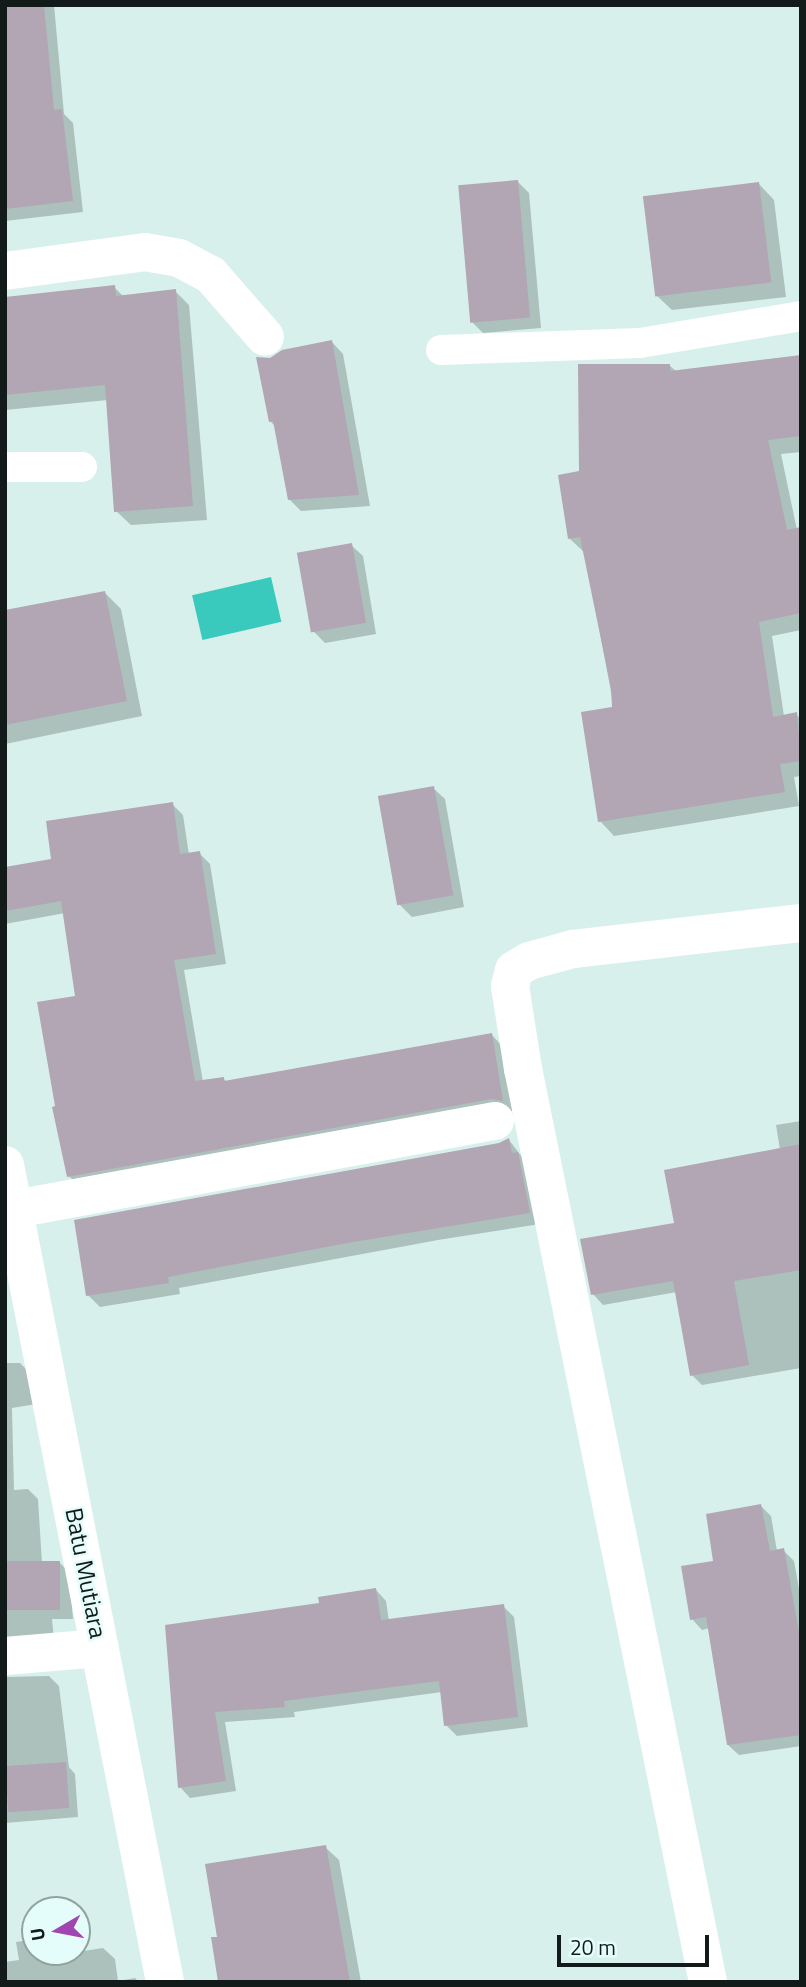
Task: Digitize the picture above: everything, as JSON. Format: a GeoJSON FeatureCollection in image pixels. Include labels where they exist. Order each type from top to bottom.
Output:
{"type":"FeatureCollection","features":[{"type":"Feature","properties":{"kind":"street"},"geometry":{"type":"LineString","coordinates":[[5,271],[145,252],[179,258],[211,275],[265,337]]}},
{"type":"Feature","properties":{"kind":"street"},"geometry":{"type":"LineString","coordinates":[[708,1982],[523,1069],[510,986],[514,970],[529,961],[573,948],[801,923]]}},
{"type":"Feature","properties":{"kind":"street"},"geometry":{"type":"LineString","coordinates":[[15,1209],[495,1121]]}},
{"type":"Feature","properties":{"kind":"street","name":"Batu Mutiara"},"geometry":{"type":"LineString","coordinates":[[5,1165],[15,1209],[21,1325],[100,1648],[165,1982]]}},
{"type":"Feature","properties":{"kind":"street"},"geometry":{"type":"LineString","coordinates":[[5,1657],[100,1648]]}},
{"type":"Feature","properties":{"kind":"lane"},"geometry":{"type":"LineString","coordinates":[[441,350],[640,343],[801,316]]}},
{"type":"Feature","properties":{"kind":"lane"},"geometry":{"type":"LineString","coordinates":[[5,467],[82,467]]}},
{"type":"Feature","properties":{"kind":"water"},"geometry":{"type":"Polygon","coordinates":[[[271,577],[281,622],[202,640],[192,595],[271,577]]]}},
{"type":"Feature","properties":{"kind":"building"},"geometry":{"type":"Polygon","coordinates":[[[5,5],[44,5],[54,110],[62,109],[73,201],[5,209],[5,5]]]}},
{"type":"Feature","properties":{"kind":"building"},"geometry":{"type":"Polygon","coordinates":[[[518,180],[530,317],[470,323],[458,185],[518,180]]]}},
{"type":"Feature","properties":{"kind":"building"},"geometry":{"type":"Polygon","coordinates":[[[759,182],[771,282],[655,297],[643,196],[759,182]]]}},
{"type":"Feature","properties":{"kind":"building"},"geometry":{"type":"Polygon","coordinates":[[[115,285],[116,296],[176,289],[193,506],[114,512],[105,385],[5,395],[5,297],[115,285]]]}},
{"type":"Feature","properties":{"kind":"building"},"geometry":{"type":"Polygon","coordinates":[[[332,340],[359,495],[288,500],[273,421],[269,422],[256,357],[270,358],[282,350],[332,340]]]}},
{"type":"Feature","properties":{"kind":"building"},"geometry":{"type":"Polygon","coordinates":[[[801,355],[801,436],[768,440],[787,530],[801,527],[801,613],[759,622],[773,717],[797,712],[801,761],[780,764],[785,792],[598,822],[581,712],[612,707],[611,688],[580,537],[568,539],[558,475],[579,471],[578,364],[670,364],[670,371],[801,355]]]}},
{"type":"Feature","properties":{"kind":"building"},"geometry":{"type":"Polygon","coordinates":[[[352,543],[366,623],[311,632],[297,553],[352,543]]]}},
{"type":"Feature","properties":{"kind":"building"},"geometry":{"type":"Polygon","coordinates":[[[105,591],[127,701],[5,725],[5,610],[105,591]]]}},
{"type":"Feature","properties":{"kind":"building"},"geometry":{"type":"Polygon","coordinates":[[[434,786],[453,895],[397,905],[378,796],[434,786]]]}},
{"type":"Feature","properties":{"kind":"building"},"geometry":{"type":"Polygon","coordinates":[[[173,802],[180,854],[200,851],[216,954],[174,960],[195,1081],[224,1077],[224,1081],[492,1033],[503,1101],[491,1099],[67,1177],[52,1107],[55,1106],[37,1002],[75,996],[61,901],[5,911],[5,867],[51,859],[46,821],[173,802]]]}},
{"type":"Feature","properties":{"kind":"building"},"geometry":{"type":"Polygon","coordinates":[[[509,1138],[512,1153],[518,1152],[530,1213],[347,1243],[168,1277],[169,1283],[86,1296],[74,1220],[499,1143],[509,1138]]]}},
{"type":"Feature","properties":{"kind":"building"},"geometry":{"type":"Polygon","coordinates":[[[801,1144],[801,1270],[734,1281],[749,1365],[690,1376],[673,1281],[591,1295],[580,1239],[674,1223],[664,1170],[801,1144]]]}},
{"type":"Feature","properties":{"kind":"building"},"geometry":{"type":"Polygon","coordinates":[[[761,1504],[770,1551],[784,1548],[801,1644],[801,1735],[727,1745],[706,1617],[690,1620],[681,1566],[713,1561],[706,1514],[761,1504]]]}},
{"type":"Feature","properties":{"kind":"building"},"geometry":{"type":"Polygon","coordinates":[[[5,1561],[60,1561],[60,1610],[5,1610],[5,1561]]]}},
{"type":"Feature","properties":{"kind":"building"},"geometry":{"type":"Polygon","coordinates":[[[376,1588],[381,1620],[504,1604],[518,1717],[444,1726],[439,1681],[284,1701],[285,1707],[215,1712],[226,1781],[178,1788],[165,1625],[319,1603],[318,1597],[376,1588]]]}},
{"type":"Feature","properties":{"kind":"building"},"geometry":{"type":"Polygon","coordinates":[[[66,1762],[69,1808],[8,1812],[5,1766],[66,1762]]]}},
{"type":"Feature","properties":{"kind":"building"},"geometry":{"type":"Polygon","coordinates":[[[326,1845],[350,1982],[218,1982],[211,1937],[217,1937],[205,1864],[326,1845]]]}}]}
